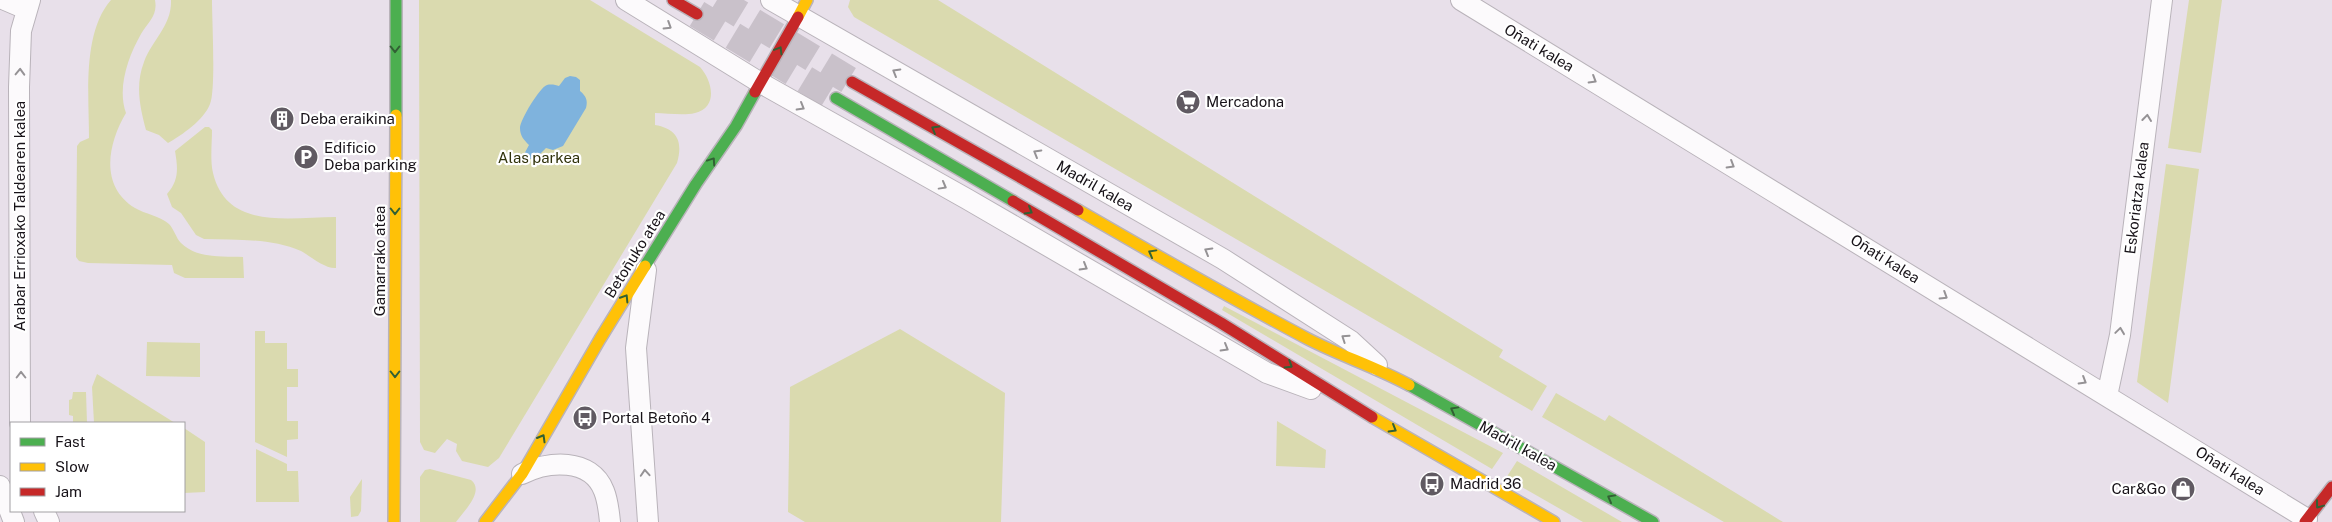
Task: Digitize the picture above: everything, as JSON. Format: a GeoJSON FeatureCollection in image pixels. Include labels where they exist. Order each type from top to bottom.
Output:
{"type":"FeatureCollection","features":[{"type":"Feature","properties":{"kind":"main road","name":"Gamarrako atea"},"geometry":{"type":"LineString","coordinates":[[394,522],[396,0]]}},
{"type":"Feature","properties":{"kind":"main road"},"geometry":{"type":"LineString","coordinates":[[673,0],[696,14]]}},
{"type":"Feature","properties":{"kind":"main road","name":"Betoñuko atea"},"geometry":{"type":"LineString","coordinates":[[485,522],[522,474],[647,262],[736,126],[759,82],[803,8]]}},
{"type":"Feature","properties":{"kind":"main road","name":"Madril kalea"},"geometry":{"type":"LineString","coordinates":[[852,82],[1251,309],[1342,356],[1382,370],[1653,522]]}},
{"type":"Feature","properties":{"kind":"main road"},"geometry":{"type":"LineString","coordinates":[[836,98],[1222,322],[1351,404],[1554,522]]}},
{"type":"Feature","properties":{"kind":"main road"},"geometry":{"type":"LineString","coordinates":[[2306,521],[2332,487]]}},
{"type":"Feature","properties":{"kind":"street","name":"Arabar Errioxako Taldearen kalea"},"geometry":{"type":"LineString","coordinates":[[5,0],[28,4],[21,31],[18,156],[20,422]]}},
{"type":"Feature","properties":{"kind":"street"},"geometry":{"type":"LineString","coordinates":[[626,0],[759,82],[967,199],[1267,373],[1351,404]]}},
{"type":"Feature","properties":{"kind":"street","name":"Madril kalea"},"geometry":{"type":"LineString","coordinates":[[771,0],[803,8],[1222,259],[1351,341],[1382,370]]}},
{"type":"Feature","properties":{"kind":"street","name":"Oñati kalea"},"geometry":{"type":"LineString","coordinates":[[1461,0],[2107,396],[2306,521]]}},
{"type":"Feature","properties":{"kind":"street","name":"Eskoriatza kalea"},"geometry":{"type":"LineString","coordinates":[[2107,396],[2120,335],[2162,0]]}},
{"type":"Feature","properties":{"kind":"street"},"geometry":{"type":"LineString","coordinates":[[647,262],[636,348],[648,522]]}},
{"type":"Feature","properties":{"kind":"street"},"geometry":{"type":"LineString","coordinates":[[522,474],[536,467],[564,463],[582,468],[596,478],[604,489],[610,522]]}},
{"type":"Feature","properties":{"kind":"street"},"geometry":{"type":"LineString","coordinates":[[0,486],[10,512]]}},
{"type":"Feature","properties":{"kind":"green space"},"geometry":{"type":"Polygon","coordinates":[[[111,0],[155,0],[156,6],[152,19],[141,34],[132,53],[125,73],[123,93],[126,113],[111,150],[110,164],[116,188],[124,199],[135,208],[169,224],[179,241],[187,248],[210,256],[243,257],[244,278],[185,278],[174,273],[172,265],[88,263],[79,261],[76,257],[77,146],[80,142],[89,138],[88,85],[91,47],[95,30],[111,0]]]}},
{"type":"Feature","properties":{"kind":"green space"},"geometry":{"type":"Polygon","coordinates":[[[171,0],[212,0],[213,85],[210,104],[203,116],[180,136],[168,143],[159,135],[146,130],[140,105],[139,88],[144,62],[165,25],[171,0]]]}},
{"type":"Feature","properties":{"kind":"green space","name":"Alas parkea"},"geometry":{"type":"Polygon","coordinates":[[[419,0],[590,0],[700,67],[710,86],[710,99],[708,105],[703,110],[685,114],[655,113],[655,125],[669,130],[677,138],[679,156],[677,163],[499,458],[488,467],[462,461],[456,451],[457,444],[447,439],[435,453],[424,450],[420,442],[419,0]]]}},
{"type":"Feature","properties":{"kind":"green space"},"geometry":{"type":"Polygon","coordinates":[[[850,0],[938,0],[1503,350],[1499,357],[1547,386],[1532,411],[854,17],[848,7],[850,0]]]}},
{"type":"Feature","properties":{"kind":"green space"},"geometry":{"type":"Polygon","coordinates":[[[2189,0],[2222,0],[2201,153],[2168,148],[2189,0]]]}},
{"type":"Feature","properties":{"kind":"green space"},"geometry":{"type":"Polygon","coordinates":[[[205,127],[209,127],[212,130],[211,157],[213,173],[220,192],[232,204],[246,212],[262,217],[336,217],[336,268],[322,264],[301,251],[278,244],[253,240],[204,239],[196,235],[181,213],[172,207],[167,194],[174,184],[177,174],[175,151],[205,127]]]}},
{"type":"Feature","properties":{"kind":"green space"},"geometry":{"type":"Polygon","coordinates":[[[2166,164],[2199,169],[2168,403],[2137,382],[2166,164]]]}},
{"type":"Feature","properties":{"kind":"green space"},"geometry":{"type":"Polygon","coordinates":[[[1224,306],[1503,453],[1492,469],[1222,310],[1224,306]]]}},
{"type":"Feature","properties":{"kind":"green space"},"geometry":{"type":"Polygon","coordinates":[[[900,329],[1005,393],[1001,522],[805,522],[788,512],[790,387],[900,329]]]}},
{"type":"Feature","properties":{"kind":"green space"},"geometry":{"type":"Polygon","coordinates":[[[255,331],[265,331],[265,343],[287,343],[287,369],[298,369],[298,387],[287,387],[287,421],[298,421],[298,439],[287,440],[287,457],[255,442],[255,331]]]}},
{"type":"Feature","properties":{"kind":"green space"},"geometry":{"type":"Polygon","coordinates":[[[147,342],[200,343],[200,377],[146,376],[147,342]]]}},
{"type":"Feature","properties":{"kind":"green space"},"geometry":{"type":"Polygon","coordinates":[[[97,374],[173,422],[94,422],[92,387],[97,374]]]}},
{"type":"Feature","properties":{"kind":"green space"},"geometry":{"type":"Polygon","coordinates":[[[73,392],[86,392],[87,422],[73,422],[73,416],[69,415],[69,400],[72,399],[73,392]]]}},
{"type":"Feature","properties":{"kind":"green space"},"geometry":{"type":"Polygon","coordinates":[[[1556,393],[1605,421],[1609,415],[1783,522],[1724,522],[1542,417],[1556,393]]]}},
{"type":"Feature","properties":{"kind":"green space"},"geometry":{"type":"Polygon","coordinates":[[[1277,421],[1326,450],[1325,468],[1276,466],[1277,421]]]}},
{"type":"Feature","properties":{"kind":"green space"},"geometry":{"type":"Polygon","coordinates":[[[185,429],[205,442],[205,492],[185,493],[185,429]]]}},
{"type":"Feature","properties":{"kind":"green space"},"geometry":{"type":"Polygon","coordinates":[[[256,449],[287,464],[287,471],[298,471],[299,502],[256,502],[256,449]]]}},
{"type":"Feature","properties":{"kind":"green space"},"geometry":{"type":"Polygon","coordinates":[[[1517,461],[1622,522],[1583,522],[1506,478],[1517,461]]]}},
{"type":"Feature","properties":{"kind":"green space"},"geometry":{"type":"Polygon","coordinates":[[[430,469],[471,480],[475,485],[476,490],[472,501],[456,522],[420,522],[420,477],[425,470],[430,469]]]}},
{"type":"Feature","properties":{"kind":"green space"},"geometry":{"type":"Polygon","coordinates":[[[362,479],[361,511],[358,516],[351,517],[350,497],[362,479]]]}},
{"type":"Feature","properties":{"kind":"water"},"geometry":{"type":"Polygon","coordinates":[[[570,76],[580,80],[580,91],[586,98],[586,108],[563,146],[553,150],[546,148],[535,159],[522,158],[529,145],[524,140],[520,128],[531,104],[544,87],[547,85],[559,86],[565,78],[570,76]]]}},
{"type":"Feature","properties":{"kind":"tunnel"},"geometry":{"type":"LineString","coordinates":[[717,0],[852,82]]}},
{"type":"Feature","properties":{"kind":"tunnel"},"geometry":{"type":"LineString","coordinates":[[697,14],[836,98]]}},
{"type":"Feature","properties":{"kind":"traffic: fast"},"geometry":{"type":"LineString","coordinates":[[396,0],[396,115]]}},
{"type":"Feature","properties":{"kind":"traffic: fast"},"geometry":{"type":"LineString","coordinates":[[645,266],[696,184],[736,126],[755,92]]}},
{"type":"Feature","properties":{"kind":"traffic: fast"},"geometry":{"type":"LineString","coordinates":[[836,98],[1013,201]]}},
{"type":"Feature","properties":{"kind":"traffic: fast"},"geometry":{"type":"LineString","coordinates":[[1409,385],[1653,522]]}},
{"type":"Feature","properties":{"kind":"traffic: slow"},"geometry":{"type":"LineString","coordinates":[[798,17],[807,0]]}},
{"type":"Feature","properties":{"kind":"traffic: slow"},"geometry":{"type":"LineString","coordinates":[[394,522],[396,115]]}},
{"type":"Feature","properties":{"kind":"traffic: slow"},"geometry":{"type":"LineString","coordinates":[[1078,210],[1221,292],[1308,339],[1409,385]]}},
{"type":"Feature","properties":{"kind":"traffic: slow"},"geometry":{"type":"LineString","coordinates":[[485,522],[522,474],[600,339],[645,266]]}},
{"type":"Feature","properties":{"kind":"traffic: slow"},"geometry":{"type":"LineString","coordinates":[[1372,417],[1554,522]]}},
{"type":"Feature","properties":{"kind":"traffic: jam"},"geometry":{"type":"LineString","coordinates":[[673,0],[697,14]]}},
{"type":"Feature","properties":{"kind":"traffic: jam"},"geometry":{"type":"LineString","coordinates":[[755,92],[798,17]]}},
{"type":"Feature","properties":{"kind":"traffic: jam"},"geometry":{"type":"LineString","coordinates":[[852,82],[1078,210]]}},
{"type":"Feature","properties":{"kind":"traffic: jam"},"geometry":{"type":"LineString","coordinates":[[1013,201],[1221,323],[1372,417]]}},
{"type":"Feature","properties":{"kind":"traffic: jam"},"geometry":{"type":"LineString","coordinates":[[2305,522],[2332,487]]}},
{"type":"Feature","properties":{"kind":"place","name":"Mercadona"},"geometry":{"type":"Point","coordinates":[1188,102]}},
{"type":"Feature","properties":{"kind":"place","name":"Deba eraikina"},"geometry":{"type":"Point","coordinates":[282,119]}},
{"type":"Feature","properties":{"kind":"place","name":"Edificio Deba parking"},"geometry":{"type":"Point","coordinates":[306,157]}},
{"type":"Feature","properties":{"kind":"place","name":"Portal Betoño 4"},"geometry":{"type":"Point","coordinates":[585,418]}},
{"type":"Feature","properties":{"kind":"place","name":"Madrid 36"},"geometry":{"type":"Point","coordinates":[1432,484]}},
{"type":"Feature","properties":{"kind":"place","name":"Car&Go"},"geometry":{"type":"Point","coordinates":[2183,489]}}]}
